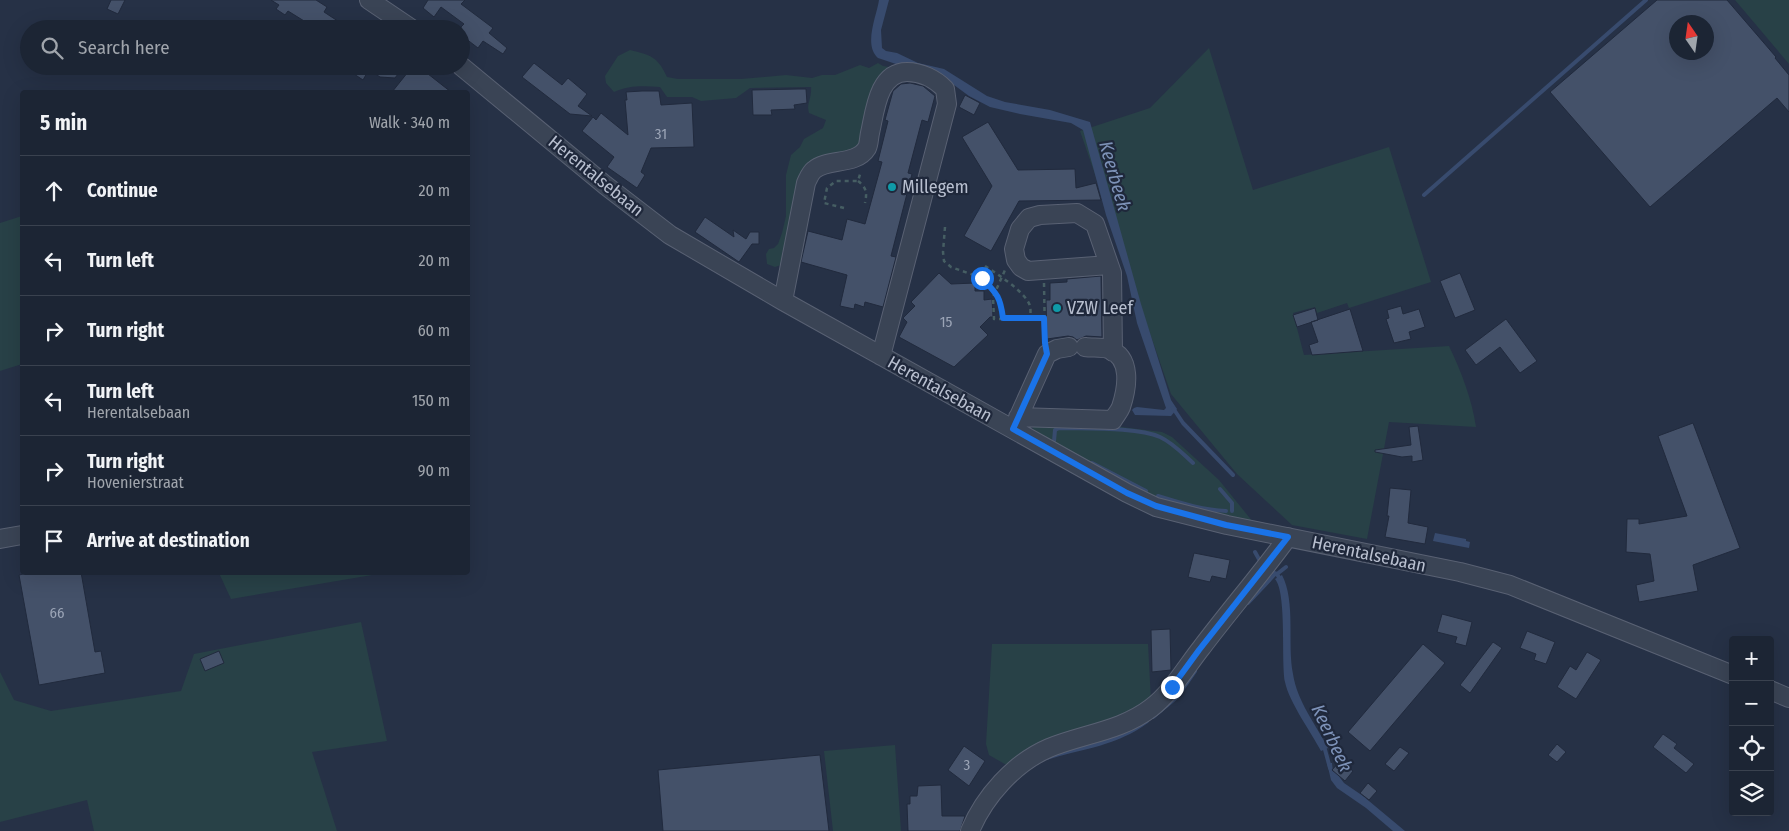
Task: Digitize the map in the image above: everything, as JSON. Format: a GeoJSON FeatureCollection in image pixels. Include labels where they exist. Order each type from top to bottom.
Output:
{"type":"FeatureCollection","features":[{"type":"Feature","properties":{"kind":"street"},"geometry":{"type":"LineString","coordinates":[[369,0],[399,20]]}},
{"type":"Feature","properties":{"kind":"street"},"geometry":{"type":"LineString","coordinates":[[783,301],[806,183],[814,169],[851,158],[867,148],[877,102],[886,81],[898,72],[912,72],[935,80],[945,89],[947,104],[881,356]]}},
{"type":"Feature","properties":{"kind":"street","name":"Herentalsebaan"},"geometry":{"type":"LineString","coordinates":[[470,73],[670,236],[881,356],[1015,423],[1127,493],[1156,506],[1226,525],[1460,572],[1510,585],[1729,673]]}},
{"type":"Feature","properties":{"kind":"street"},"geometry":{"type":"LineString","coordinates":[[1109,265],[1028,271],[1021,267],[1016,260],[1014,250],[1020,229],[1029,218],[1040,215],[1077,213],[1095,224],[1109,265],[1112,274],[1113,352]]}},
{"type":"Feature","properties":{"kind":"street"},"geometry":{"type":"LineString","coordinates":[[1077,347],[1113,352],[1123,362],[1127,371],[1121,409],[1112,420],[1015,423],[1047,354],[1057,349],[1077,347]]}},
{"type":"Feature","properties":{"kind":"street"},"geometry":{"type":"LineString","coordinates":[[0,539],[20,535]]}},
{"type":"Feature","properties":{"kind":"street"},"geometry":{"type":"LineString","coordinates":[[970,831],[979,810],[996,788],[1016,769],[1040,752],[1125,723],[1152,708],[1172,687],[1288,537]]}},
{"type":"Feature","properties":{"kind":"street"},"geometry":{"type":"LineString","coordinates":[[1774,692],[1789,698]]}},
{"type":"Feature","properties":{"kind":"path"},"geometry":{"type":"LineString","coordinates":[[858,181],[867,148]]}},
{"type":"Feature","properties":{"kind":"path"},"geometry":{"type":"LineString","coordinates":[[844,208],[824,203],[827,188],[836,181],[858,181],[864,186],[866,191],[865,202]]}},
{"type":"Feature","properties":{"kind":"path"},"geometry":{"type":"LineString","coordinates":[[945,227],[943,252],[946,264],[982,278],[995,292],[1001,302],[1003,318]]}},
{"type":"Feature","properties":{"kind":"path"},"geometry":{"type":"LineString","coordinates":[[1014,250],[993,298],[994,319],[1044,318]]}},
{"type":"Feature","properties":{"kind":"path"},"geometry":{"type":"LineString","coordinates":[[985,266],[1002,277],[1019,292],[1030,305],[1031,319]]}},
{"type":"Feature","properties":{"kind":"path"},"geometry":{"type":"LineString","coordinates":[[1043,270],[1047,354]]}},
{"type":"Feature","properties":{"kind":"green space"},"geometry":{"type":"Polygon","coordinates":[[[1735,0],[1789,0],[1789,64],[1735,0]]]}},
{"type":"Feature","properties":{"kind":"green space"},"geometry":{"type":"Polygon","coordinates":[[[1209,48],[1253,190],[1389,147],[1431,282],[1349,308],[1347,303],[1317,313],[1315,307],[1293,313],[1304,355],[1449,346],[1458,365],[1472,406],[1476,427],[1389,422],[1367,539],[1292,525],[1237,474],[1171,394],[1080,131],[1150,108],[1209,48]]]}},
{"type":"Feature","properties":{"kind":"green space"},"geometry":{"type":"Polygon","coordinates":[[[630,50],[653,58],[667,77],[678,79],[741,79],[786,75],[812,78],[822,75],[835,75],[860,65],[869,68],[878,63],[889,67],[891,72],[860,148],[797,183],[789,222],[790,229],[784,244],[785,250],[782,252],[783,259],[781,265],[775,267],[767,264],[766,254],[769,249],[774,248],[778,244],[782,233],[786,216],[786,175],[791,155],[800,147],[804,139],[823,128],[826,120],[809,113],[811,87],[750,88],[736,98],[701,101],[692,97],[667,97],[660,87],[631,87],[614,92],[606,83],[605,76],[618,56],[630,50]]]}},
{"type":"Feature","properties":{"kind":"green space"},"geometry":{"type":"Polygon","coordinates":[[[20,217],[20,365],[0,371],[0,223],[20,217]]]}},
{"type":"Feature","properties":{"kind":"green space"},"geometry":{"type":"Polygon","coordinates":[[[1037,423],[1113,426],[1162,432],[1172,437],[1219,480],[1253,522],[1177,506],[1141,492],[1051,441],[1032,428],[1037,423]]]}},
{"type":"Feature","properties":{"kind":"green space"},"geometry":{"type":"Polygon","coordinates":[[[220,575],[372,575],[231,599],[220,575]]]}},
{"type":"Feature","properties":{"kind":"green space"},"geometry":{"type":"Polygon","coordinates":[[[361,622],[387,741],[312,752],[337,831],[94,831],[87,800],[0,822],[0,672],[14,700],[51,711],[181,691],[194,654],[361,622]]]}},
{"type":"Feature","properties":{"kind":"green space"},"geometry":{"type":"Polygon","coordinates":[[[992,644],[1148,644],[1151,701],[1010,767],[989,755],[986,744],[992,644]]]}},
{"type":"Feature","properties":{"kind":"green space"},"geometry":{"type":"Polygon","coordinates":[[[895,745],[901,831],[833,831],[824,751],[895,745]]]}},
{"type":"Feature","properties":{"kind":"water"},"geometry":{"type":"Polygon","coordinates":[[[879,0],[889,0],[881,30],[882,48],[886,51],[897,53],[918,63],[944,69],[987,96],[1005,102],[1050,110],[1090,122],[1141,304],[1171,400],[1177,409],[1171,416],[1135,415],[1132,410],[1137,407],[1164,410],[1166,408],[1137,323],[1127,276],[1106,215],[1083,130],[1071,123],[990,107],[969,96],[950,82],[878,58],[874,52],[871,38],[879,0]]]}},
{"type":"Feature","properties":{"kind":"water"},"geometry":{"type":"Polygon","coordinates":[[[1435,533],[1466,539],[1466,541],[1470,542],[1469,548],[1433,541],[1435,533]]]}},
{"type":"Feature","properties":{"kind":"water"},"geometry":{"type":"Polygon","coordinates":[[[1282,575],[1289,598],[1291,662],[1295,684],[1298,694],[1328,748],[1321,751],[1296,708],[1285,682],[1281,598],[1275,579],[1282,575]]]}},
{"type":"Feature","properties":{"kind":"water"},"geometry":{"type":"Polygon","coordinates":[[[1327,763],[1332,763],[1333,772],[1335,771],[1344,783],[1363,796],[1405,831],[1393,831],[1366,808],[1337,788],[1331,780],[1327,763]]]}},
{"type":"Feature","properties":{"kind":"building"},"geometry":{"type":"Polygon","coordinates":[[[111,0],[125,0],[118,14],[107,9],[111,0]]]}},
{"type":"Feature","properties":{"kind":"building"},"geometry":{"type":"Polygon","coordinates":[[[271,0],[316,0],[327,7],[324,12],[336,20],[302,20],[288,11],[285,15],[276,9],[279,5],[271,0]]]}},
{"type":"Feature","properties":{"kind":"building"},"geometry":{"type":"Polygon","coordinates":[[[428,0],[465,0],[461,4],[493,28],[489,33],[507,48],[503,54],[483,41],[478,48],[470,42],[470,20],[459,20],[441,7],[434,17],[423,8],[428,0]]]}},
{"type":"Feature","properties":{"kind":"building"},"geometry":{"type":"Polygon","coordinates":[[[1657,0],[1727,0],[1789,75],[1789,112],[1777,98],[1650,207],[1550,92],[1657,0]]]}},
{"type":"Feature","properties":{"kind":"building"},"geometry":{"type":"Polygon","coordinates":[[[534,63],[562,85],[568,78],[587,94],[578,106],[592,116],[570,114],[522,77],[534,63]]]}},
{"type":"Feature","properties":{"kind":"building"},"geometry":{"type":"Polygon","coordinates":[[[356,75],[366,75],[363,80],[356,75]]]}},
{"type":"Feature","properties":{"kind":"building"},"geometry":{"type":"Polygon","coordinates":[[[377,75],[397,75],[395,78],[377,75]]]}},
{"type":"Feature","properties":{"kind":"building"},"geometry":{"type":"Polygon","coordinates":[[[406,75],[429,75],[448,90],[394,90],[406,75]]]}},
{"type":"Feature","properties":{"kind":"building","name":"Millegem"},"geometry":{"type":"Polygon","coordinates":[[[910,83],[923,86],[935,96],[928,122],[922,120],[908,173],[912,174],[891,256],[896,257],[883,307],[865,302],[864,307],[855,304],[854,309],[840,306],[847,275],[801,262],[808,231],[842,240],[847,219],[865,224],[882,162],[878,161],[888,121],[885,120],[893,91],[901,84],[910,83]]]}},
{"type":"Feature","properties":{"kind":"building"},"geometry":{"type":"Polygon","coordinates":[[[806,89],[807,103],[794,105],[795,109],[771,110],[772,115],[753,115],[752,90],[806,89]]]}},
{"type":"Feature","properties":{"kind":"building"},"geometry":{"type":"Polygon","coordinates":[[[659,91],[661,105],[692,103],[694,147],[651,148],[641,172],[645,175],[637,188],[607,167],[614,157],[582,131],[593,117],[596,120],[601,113],[628,135],[626,92],[659,91]]]}},
{"type":"Feature","properties":{"kind":"building"},"geometry":{"type":"Polygon","coordinates":[[[965,95],[980,103],[974,115],[959,107],[965,95]]]}},
{"type":"Feature","properties":{"kind":"building"},"geometry":{"type":"Polygon","coordinates":[[[988,122],[1018,170],[1075,169],[1076,188],[1096,183],[1101,200],[1019,201],[991,251],[964,236],[992,186],[962,137],[988,122]]]}},
{"type":"Feature","properties":{"kind":"building"},"geometry":{"type":"Polygon","coordinates":[[[705,217],[734,237],[733,230],[746,239],[750,232],[759,232],[759,244],[752,244],[739,262],[695,232],[705,217]]]}},
{"type":"Feature","properties":{"kind":"building"},"geometry":{"type":"Polygon","coordinates":[[[939,273],[951,284],[975,283],[975,291],[984,291],[984,300],[992,299],[993,317],[990,317],[980,327],[988,335],[954,367],[899,337],[907,322],[903,318],[915,306],[911,302],[939,273]]]}},
{"type":"Feature","properties":{"kind":"building"},"geometry":{"type":"Polygon","coordinates":[[[1460,273],[1475,310],[1455,318],[1440,281],[1460,273]]]}},
{"type":"Feature","properties":{"kind":"building","name":"VZW Leef"},"geometry":{"type":"Polygon","coordinates":[[[1101,276],[1102,337],[1086,336],[1077,340],[1068,336],[1047,339],[1046,300],[1050,300],[1050,283],[1067,282],[1067,279],[1101,276]]]}},
{"type":"Feature","properties":{"kind":"building"},"geometry":{"type":"Polygon","coordinates":[[[1401,306],[1403,314],[1419,309],[1425,327],[1409,332],[1411,339],[1394,343],[1386,319],[1389,318],[1387,310],[1401,306]]]}},
{"type":"Feature","properties":{"kind":"building"},"geometry":{"type":"Polygon","coordinates":[[[1315,308],[1318,320],[1297,327],[1293,315],[1315,308]]]}},
{"type":"Feature","properties":{"kind":"building"},"geometry":{"type":"Polygon","coordinates":[[[1350,309],[1363,351],[1312,355],[1309,345],[1318,342],[1311,322],[1350,309]]]}},
{"type":"Feature","properties":{"kind":"building"},"geometry":{"type":"Polygon","coordinates":[[[1506,319],[1537,361],[1520,373],[1500,347],[1476,365],[1465,350],[1506,319]]]}},
{"type":"Feature","properties":{"kind":"building"},"geometry":{"type":"Polygon","coordinates":[[[1693,423],[1740,548],[1693,565],[1698,591],[1639,602],[1636,585],[1654,581],[1650,554],[1626,552],[1627,519],[1639,519],[1639,524],[1687,516],[1658,436],[1693,423]]]}},
{"type":"Feature","properties":{"kind":"building"},"geometry":{"type":"Polygon","coordinates":[[[1418,426],[1423,460],[1412,462],[1412,456],[1402,457],[1375,452],[1375,450],[1411,445],[1409,427],[1418,426]]]}},
{"type":"Feature","properties":{"kind":"building"},"geometry":{"type":"Polygon","coordinates":[[[1390,488],[1411,490],[1408,523],[1428,527],[1425,544],[1385,537],[1389,516],[1387,516],[1390,488]]]}},
{"type":"Feature","properties":{"kind":"building"},"geometry":{"type":"Polygon","coordinates":[[[1194,553],[1230,560],[1226,579],[1212,576],[1210,582],[1188,577],[1194,553]]]}},
{"type":"Feature","properties":{"kind":"building"},"geometry":{"type":"Polygon","coordinates":[[[19,575],[82,575],[95,652],[101,651],[105,673],[39,685],[19,575]]]}},
{"type":"Feature","properties":{"kind":"building"},"geometry":{"type":"Polygon","coordinates":[[[1442,614],[1472,622],[1466,646],[1455,643],[1457,637],[1437,632],[1442,614]]]}},
{"type":"Feature","properties":{"kind":"building"},"geometry":{"type":"Polygon","coordinates":[[[1170,629],[1171,670],[1152,672],[1151,630],[1170,629]]]}},
{"type":"Feature","properties":{"kind":"building"},"geometry":{"type":"Polygon","coordinates":[[[1527,631],[1555,642],[1546,664],[1534,660],[1536,654],[1520,648],[1527,631]]]}},
{"type":"Feature","properties":{"kind":"building"},"geometry":{"type":"Polygon","coordinates":[[[1493,642],[1502,648],[1470,693],[1460,685],[1493,642]]]}},
{"type":"Feature","properties":{"kind":"building"},"geometry":{"type":"Polygon","coordinates":[[[1423,644],[1445,663],[1370,751],[1348,732],[1423,644]]]}},
{"type":"Feature","properties":{"kind":"building"},"geometry":{"type":"Polygon","coordinates":[[[219,651],[224,663],[205,671],[200,659],[219,651]]]}},
{"type":"Feature","properties":{"kind":"building"},"geometry":{"type":"Polygon","coordinates":[[[1587,652],[1601,660],[1576,699],[1557,687],[1570,666],[1576,670],[1587,652]]]}},
{"type":"Feature","properties":{"kind":"building"},"geometry":{"type":"Polygon","coordinates":[[[1663,734],[1677,744],[1674,748],[1694,764],[1686,773],[1653,747],[1663,734]]]}},
{"type":"Feature","properties":{"kind":"building"},"geometry":{"type":"Polygon","coordinates":[[[1557,744],[1566,752],[1557,762],[1548,755],[1557,744]]]}},
{"type":"Feature","properties":{"kind":"building"},"geometry":{"type":"Polygon","coordinates":[[[964,746],[985,761],[969,786],[948,770],[964,746]]]}},
{"type":"Feature","properties":{"kind":"building"},"geometry":{"type":"Polygon","coordinates":[[[1400,747],[1409,753],[1394,771],[1385,764],[1400,747]]]}},
{"type":"Feature","properties":{"kind":"building"},"geometry":{"type":"Polygon","coordinates":[[[820,755],[829,831],[663,831],[658,770],[820,755]]]}},
{"type":"Feature","properties":{"kind":"building"},"geometry":{"type":"Polygon","coordinates":[[[1340,761],[1353,771],[1345,781],[1332,770],[1340,761]]]}},
{"type":"Feature","properties":{"kind":"building"},"geometry":{"type":"Polygon","coordinates":[[[1368,783],[1377,791],[1369,800],[1360,793],[1368,783]]]}},
{"type":"Feature","properties":{"kind":"building"},"geometry":{"type":"Polygon","coordinates":[[[941,785],[942,816],[965,816],[960,831],[908,831],[907,804],[910,804],[910,796],[917,796],[918,786],[941,785]]]}},
{"type":"Feature","properties":{"kind":"waterway"},"geometry":{"type":"LineString","coordinates":[[1424,195],[1646,0]]}},
{"type":"Feature","properties":{"kind":"waterway","name":"Keerbeek"},"geometry":{"type":"LineString","coordinates":[[1173,408],[1183,423],[1233,475]]}},
{"type":"Feature","properties":{"kind":"waterway"},"geometry":{"type":"LineString","coordinates":[[1054,441],[1055,430],[1059,428],[1111,429],[1138,432],[1165,439],[1193,463]]}},
{"type":"Feature","properties":{"kind":"waterway"},"geometry":{"type":"LineString","coordinates":[[1092,463],[1146,491]]}},
{"type":"Feature","properties":{"kind":"waterway","name":"Keerbeek"},"geometry":{"type":"LineString","coordinates":[[1220,489],[1232,503],[1232,511]]}},
{"type":"Feature","properties":{"kind":"waterway"},"geometry":{"type":"LineString","coordinates":[[1158,496],[1200,508],[1226,511]]}},
{"type":"Feature","properties":{"kind":"waterway","name":"Keerbeek"},"geometry":{"type":"LineString","coordinates":[[1255,552],[1260,561]]}},
{"type":"Feature","properties":{"kind":"waterway"},"geometry":{"type":"LineString","coordinates":[[1277,574],[1286,567]]}},
{"type":"Feature","properties":{"kind":"waterway","name":"Keerbeek"},"geometry":{"type":"LineString","coordinates":[[1274,573],[1277,574],[1281,581]]}},
{"type":"Feature","properties":{"kind":"waterway"},"geometry":{"type":"LineString","coordinates":[[1248,603],[1275,574]]}},
{"type":"Feature","properties":{"kind":"waterway"},"geometry":{"type":"LineString","coordinates":[[1153,717],[1177,697],[1195,671]]}},
{"type":"Feature","properties":{"kind":"waterway"},"geometry":{"type":"LineString","coordinates":[[1047,758],[1114,739],[1147,721]]}},
{"type":"Feature","properties":{"kind":"waterway","name":"Keerbeek"},"geometry":{"type":"LineString","coordinates":[[1324,746],[1330,768]]}},
{"type":"Feature","properties":{"kind":"place","name":"Millegem"},"geometry":{"type":"Point","coordinates":[892,187]}},
{"type":"Feature","properties":{"kind":"place","name":"VZW Leef"},"geometry":{"type":"Point","coordinates":[1057,308]}},
{"type":"Feature","properties":{"kind":"route"},"geometry":{"type":"LineString","coordinates":[[982,278],[998,295],[1003,318],[1044,318],[1047,354],[1013,429],[1127,493],[1156,506],[1226,525],[1288,537],[1172,687]]}}]}
